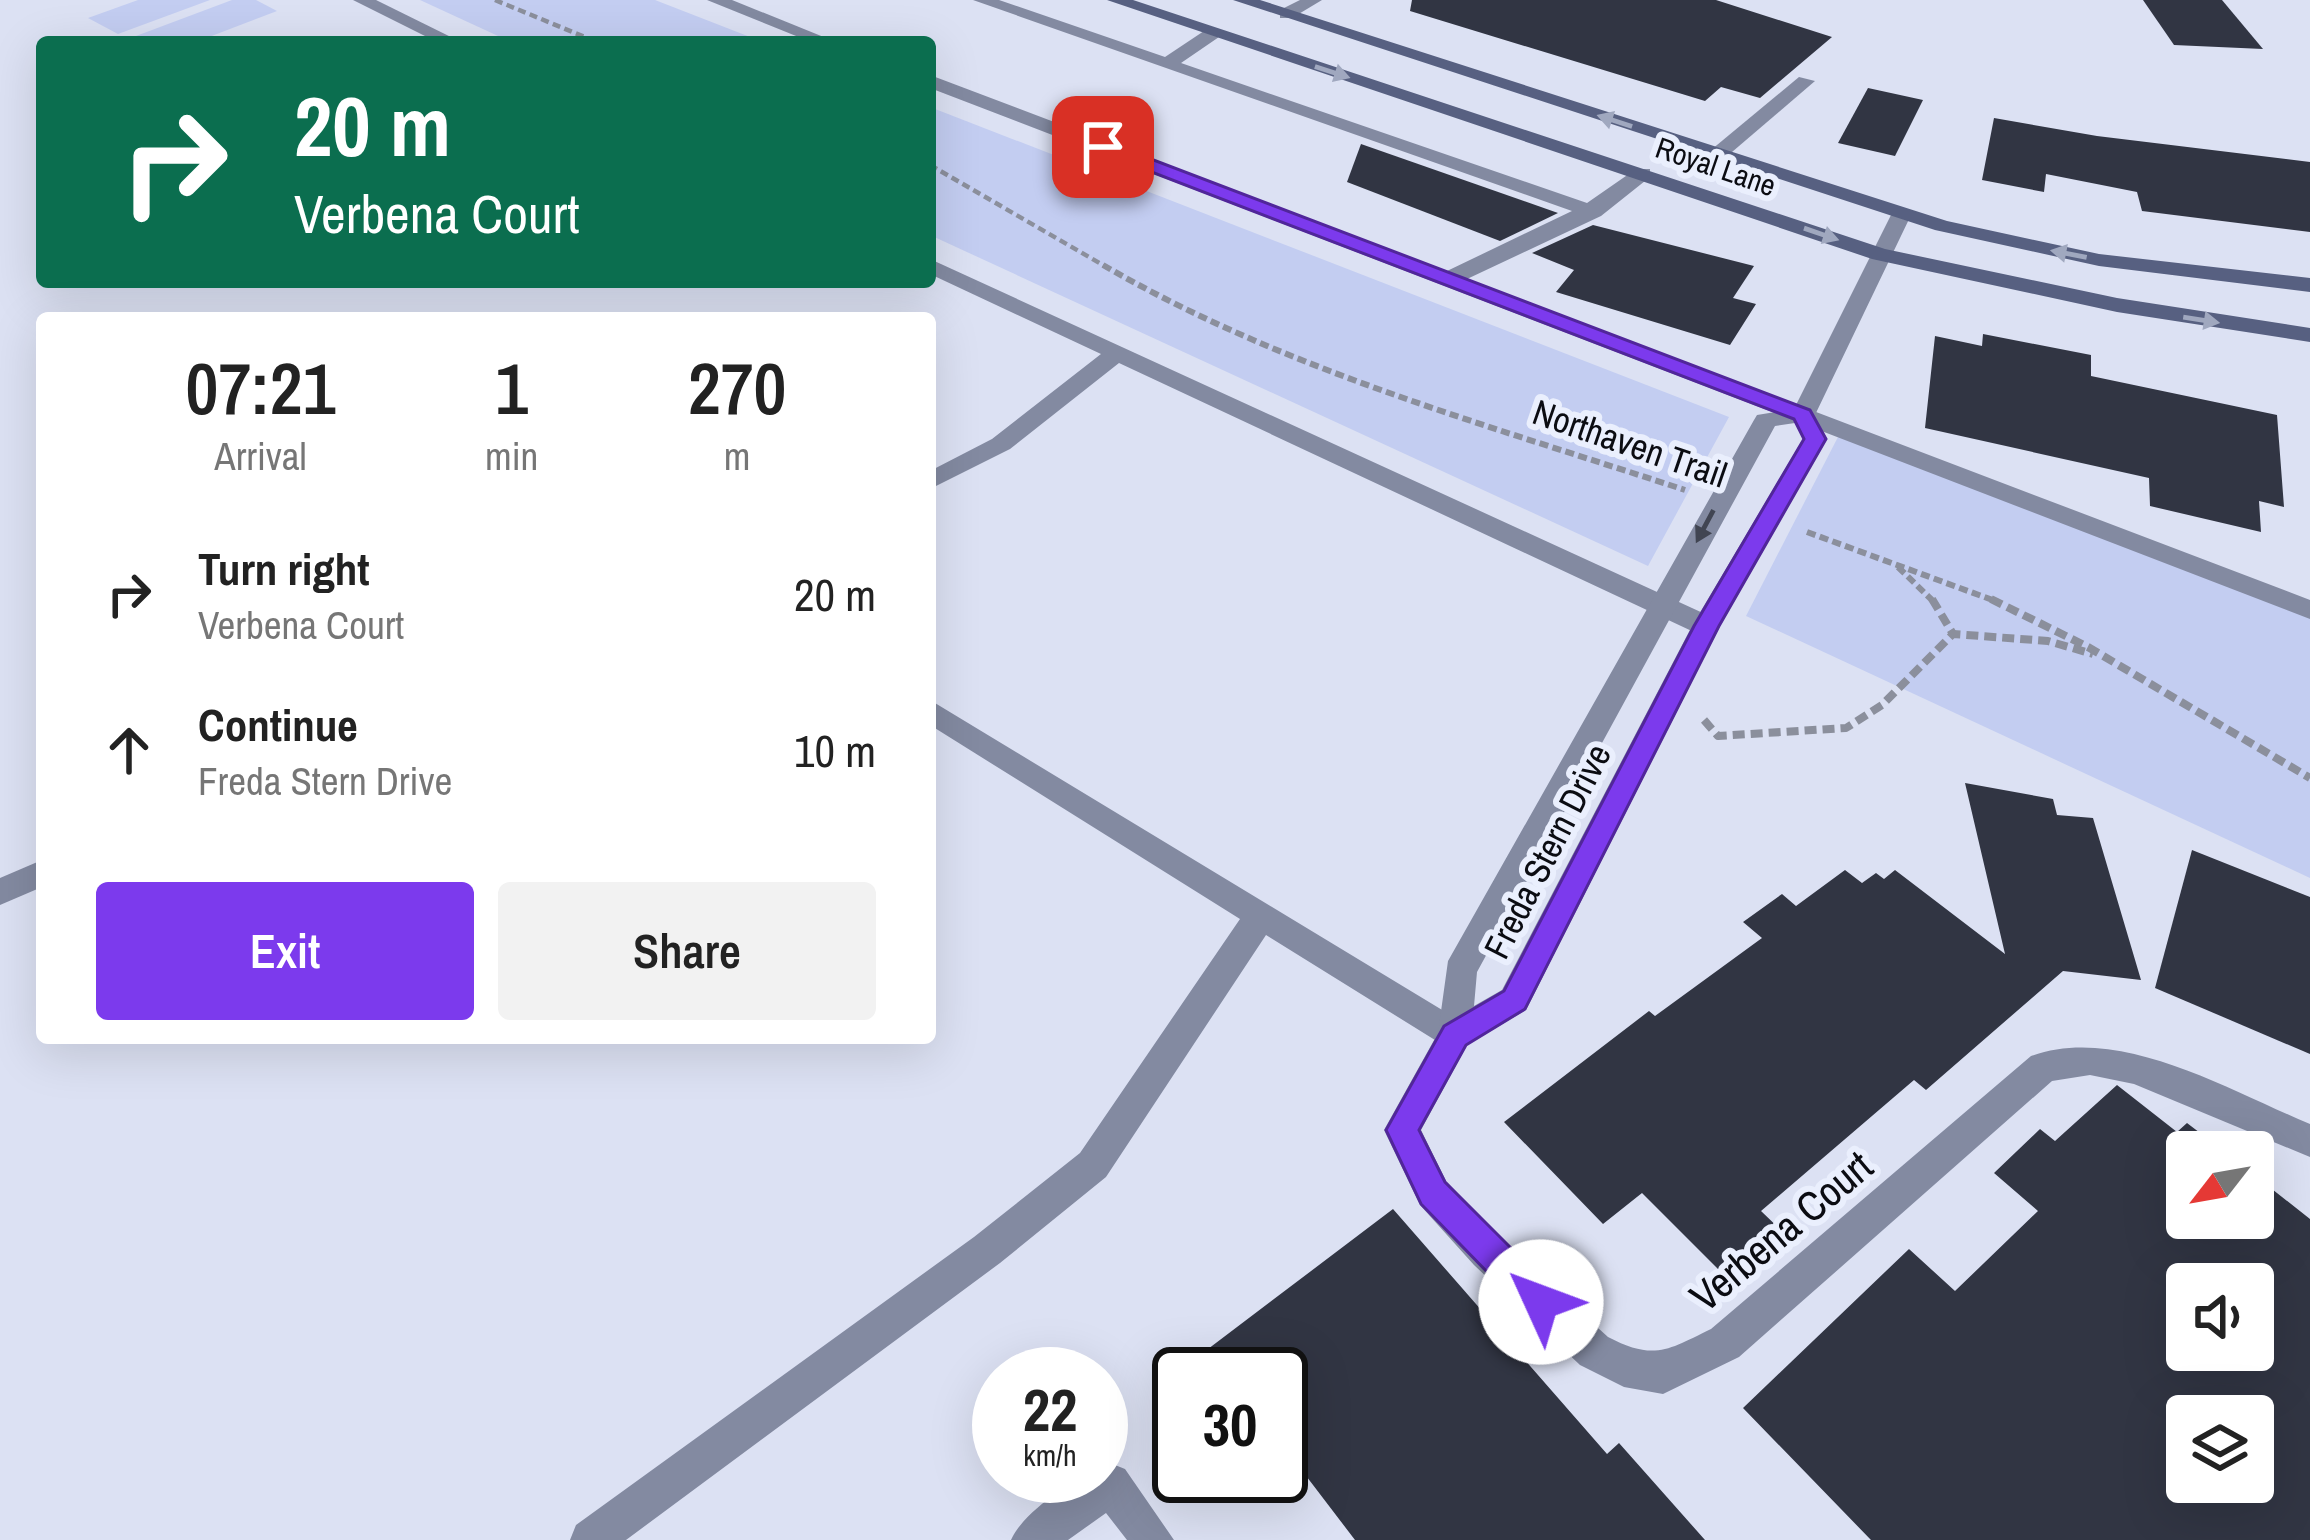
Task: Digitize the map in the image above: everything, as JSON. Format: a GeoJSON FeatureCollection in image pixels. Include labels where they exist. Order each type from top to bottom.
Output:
{"type":"FeatureCollection","features":[{"type":"Feature","properties":{"kind":"main road","name":"Royal Lane"},"geometry":{"type":"LineString","coordinates":[[1117,0],[1880,254],[2117,305],[2310,335]]}},
{"type":"Feature","properties":{"kind":"main road","name":"Royal Lane"},"geometry":{"type":"LineString","coordinates":[[1253,3],[1901,213],[2099,260],[2310,285]]}},
{"type":"Feature","properties":{"kind":"main road"},"geometry":{"type":"LineString","coordinates":[[1217,34],[1253,3]]}},
{"type":"Feature","properties":{"kind":"street"},"geometry":{"type":"LineString","coordinates":[[362,0],[439,36]]}},
{"type":"Feature","properties":{"kind":"street"},"geometry":{"type":"LineString","coordinates":[[716,0],[811,36]]}},
{"type":"Feature","properties":{"kind":"street"},"geometry":{"type":"LineString","coordinates":[[982,0],[1594,212]]}},
{"type":"Feature","properties":{"kind":"street"},"geometry":{"type":"LineString","coordinates":[[1286,14],[1313,0]]}},
{"type":"Feature","properties":{"kind":"street"},"geometry":{"type":"LineString","coordinates":[[1168,64],[1217,34]]}},
{"type":"Feature","properties":{"kind":"street"},"geometry":{"type":"LineString","coordinates":[[1718,154],[1807,81]]}},
{"type":"Feature","properties":{"kind":"street"},"geometry":{"type":"LineString","coordinates":[[936,83],[2310,610]]}},
{"type":"Feature","properties":{"kind":"street"},"geometry":{"type":"LineString","coordinates":[[1449,278],[1526,248],[1594,212],[1643,173]]}},
{"type":"Feature","properties":{"kind":"street","name":"Freda Stern Drive"},"geometry":{"type":"LineString","coordinates":[[1803,415],[1901,213]]}},
{"type":"Feature","properties":{"kind":"street"},"geometry":{"type":"LineString","coordinates":[[936,269],[1706,626]]}},
{"type":"Feature","properties":{"kind":"street"},"geometry":{"type":"LineString","coordinates":[[936,479],[1001,444],[1117,353]]}},
{"type":"Feature","properties":{"kind":"street","name":"Freda Stern Drive"},"geometry":{"type":"LineString","coordinates":[[1455,1035],[1460,971],[1718,501],[1766,420],[1803,415]]}},
{"type":"Feature","properties":{"kind":"street","name":"Freda Stern Drive"},"geometry":{"type":"LineString","coordinates":[[1455,1035],[1514,1000],[1706,626],[1815,439],[1803,415]]}},
{"type":"Feature","properties":{"kind":"street"},"geometry":{"type":"LineString","coordinates":[[936,716],[1455,1035]]}},
{"type":"Feature","properties":{"kind":"street"},"geometry":{"type":"LineString","coordinates":[[0,892],[36,876]]}},
{"type":"Feature","properties":{"kind":"street"},"geometry":{"type":"LineString","coordinates":[[591,1540],[987,1250],[1093,1166],[1261,915]]}},
{"type":"Feature","properties":{"kind":"street","name":"Verbena Court"},"geometry":{"type":"LineString","coordinates":[[1455,1035],[1402,1130],[1433,1193],[1487,1252],[1594,1352],[1624,1367],[1663,1374],[1725,1343],[2043,1067],[2090,1060],[2137,1069],[2310,1142]]}},
{"type":"Feature","properties":{"kind":"street"},"geometry":{"type":"LineString","coordinates":[[1032,1540],[1110,1484],[1153,1540]]}},
{"type":"Feature","properties":{"kind":"path"},"geometry":{"type":"LineString","coordinates":[[495,0],[582,36]]}},
{"type":"Feature","properties":{"kind":"path","name":"Northaven Trail"},"geometry":{"type":"LineString","coordinates":[[936,169],[1096,262],[1231,329],[1365,382],[1718,501]]}},
{"type":"Feature","properties":{"kind":"path"},"geometry":{"type":"LineString","coordinates":[[1771,519],[2016,611],[2310,778]]}},
{"type":"Feature","properties":{"kind":"path"},"geometry":{"type":"LineString","coordinates":[[1893,562],[1934,601],[1954,634]]}},
{"type":"Feature","properties":{"kind":"path"},"geometry":{"type":"LineString","coordinates":[[1675,687],[1718,736],[1846,728],[1882,705],[1954,634],[2048,641],[2102,656]]}},
{"type":"Feature","properties":{"kind":"shaded area"},"geometry":{"type":"Polygon","coordinates":[[[138,0],[210,0],[118,34],[88,18],[138,0]]]}},
{"type":"Feature","properties":{"kind":"shaded area"},"geometry":{"type":"Polygon","coordinates":[[[232,0],[256,0],[277,11],[212,36],[136,36],[232,0]]]}},
{"type":"Feature","properties":{"kind":"shaded area"},"geometry":{"type":"Polygon","coordinates":[[[420,0],[655,0],[748,36],[498,36],[420,0]]]}},
{"type":"Feature","properties":{"kind":"shaded area"},"geometry":{"type":"Polygon","coordinates":[[[936,109],[1729,417],[1648,566],[936,238],[936,109]]]}},
{"type":"Feature","properties":{"kind":"shaded area"},"geometry":{"type":"Polygon","coordinates":[[[1839,435],[2310,618],[2310,878],[1746,616],[1839,435]]]}},
{"type":"Feature","properties":{"kind":"building"},"geometry":{"type":"Polygon","coordinates":[[[1412,0],[1716,0],[1832,37],[1760,98],[1721,87],[1705,101],[1410,11],[1412,0]]]}},
{"type":"Feature","properties":{"kind":"building"},"geometry":{"type":"Polygon","coordinates":[[[2143,0],[2222,0],[2263,49],[2174,45],[2143,0]]]}},
{"type":"Feature","properties":{"kind":"building"},"geometry":{"type":"Polygon","coordinates":[[[1868,88],[1923,100],[1895,156],[1838,143],[1868,88]]]}},
{"type":"Feature","properties":{"kind":"building"},"geometry":{"type":"Polygon","coordinates":[[[1994,118],[2097,136],[2310,162],[2310,232],[2142,211],[2137,192],[2046,174],[2044,192],[1982,180],[1994,118]]]}},
{"type":"Feature","properties":{"kind":"building"},"geometry":{"type":"Polygon","coordinates":[[[1361,144],[1558,213],[1500,241],[1347,182],[1361,144]]]}},
{"type":"Feature","properties":{"kind":"building"},"geometry":{"type":"Polygon","coordinates":[[[1593,225],[1754,266],[1733,298],[1756,304],[1730,345],[1556,292],[1574,270],[1532,253],[1593,225]]]}},
{"type":"Feature","properties":{"kind":"building"},"geometry":{"type":"Polygon","coordinates":[[[1983,334],[2091,355],[2091,376],[2277,415],[2284,507],[2259,501],[2261,532],[2150,506],[2149,478],[1925,428],[1935,336],[1982,346],[1983,334]]]}},
{"type":"Feature","properties":{"kind":"building"},"geometry":{"type":"Polygon","coordinates":[[[1965,783],[2053,799],[2057,815],[2093,818],[2141,980],[2063,971],[1926,1090],[1914,1080],[1761,1211],[1784,1233],[1729,1280],[1642,1193],[1603,1224],[1504,1122],[1649,1011],[1655,1016],[1762,938],[1743,922],[1782,894],[1796,906],[1845,870],[1862,883],[1876,873],[1884,879],[1895,870],[2005,954],[1965,783]]]}},
{"type":"Feature","properties":{"kind":"building"},"geometry":{"type":"Polygon","coordinates":[[[2192,850],[2310,897],[2310,1054],[2155,988],[2192,850]]]}},
{"type":"Feature","properties":{"kind":"building"},"geometry":{"type":"Polygon","coordinates":[[[2117,1085],[2176,1131],[2166,1131],[2166,1239],[2274,1239],[2274,1191],[2310,1219],[2310,1540],[1871,1540],[1743,1408],[1909,1249],[1955,1291],[2038,1211],[1994,1173],[2040,1129],[2055,1141],[2117,1085]]]}},
{"type":"Feature","properties":{"kind":"building"},"geometry":{"type":"Polygon","coordinates":[[[1393,1209],[1607,1454],[1619,1443],[1705,1540],[1355,1540],[1308,1478],[1308,1347],[1211,1347],[1393,1209]]]}},
{"type":"Feature","properties":{"kind":"route"},"geometry":{"type":"LineString","coordinates":[[1103,147],[1803,415],[1815,439],[1706,626],[1514,1000],[1455,1035],[1402,1130],[1433,1193],[1541,1302]]}}]}
